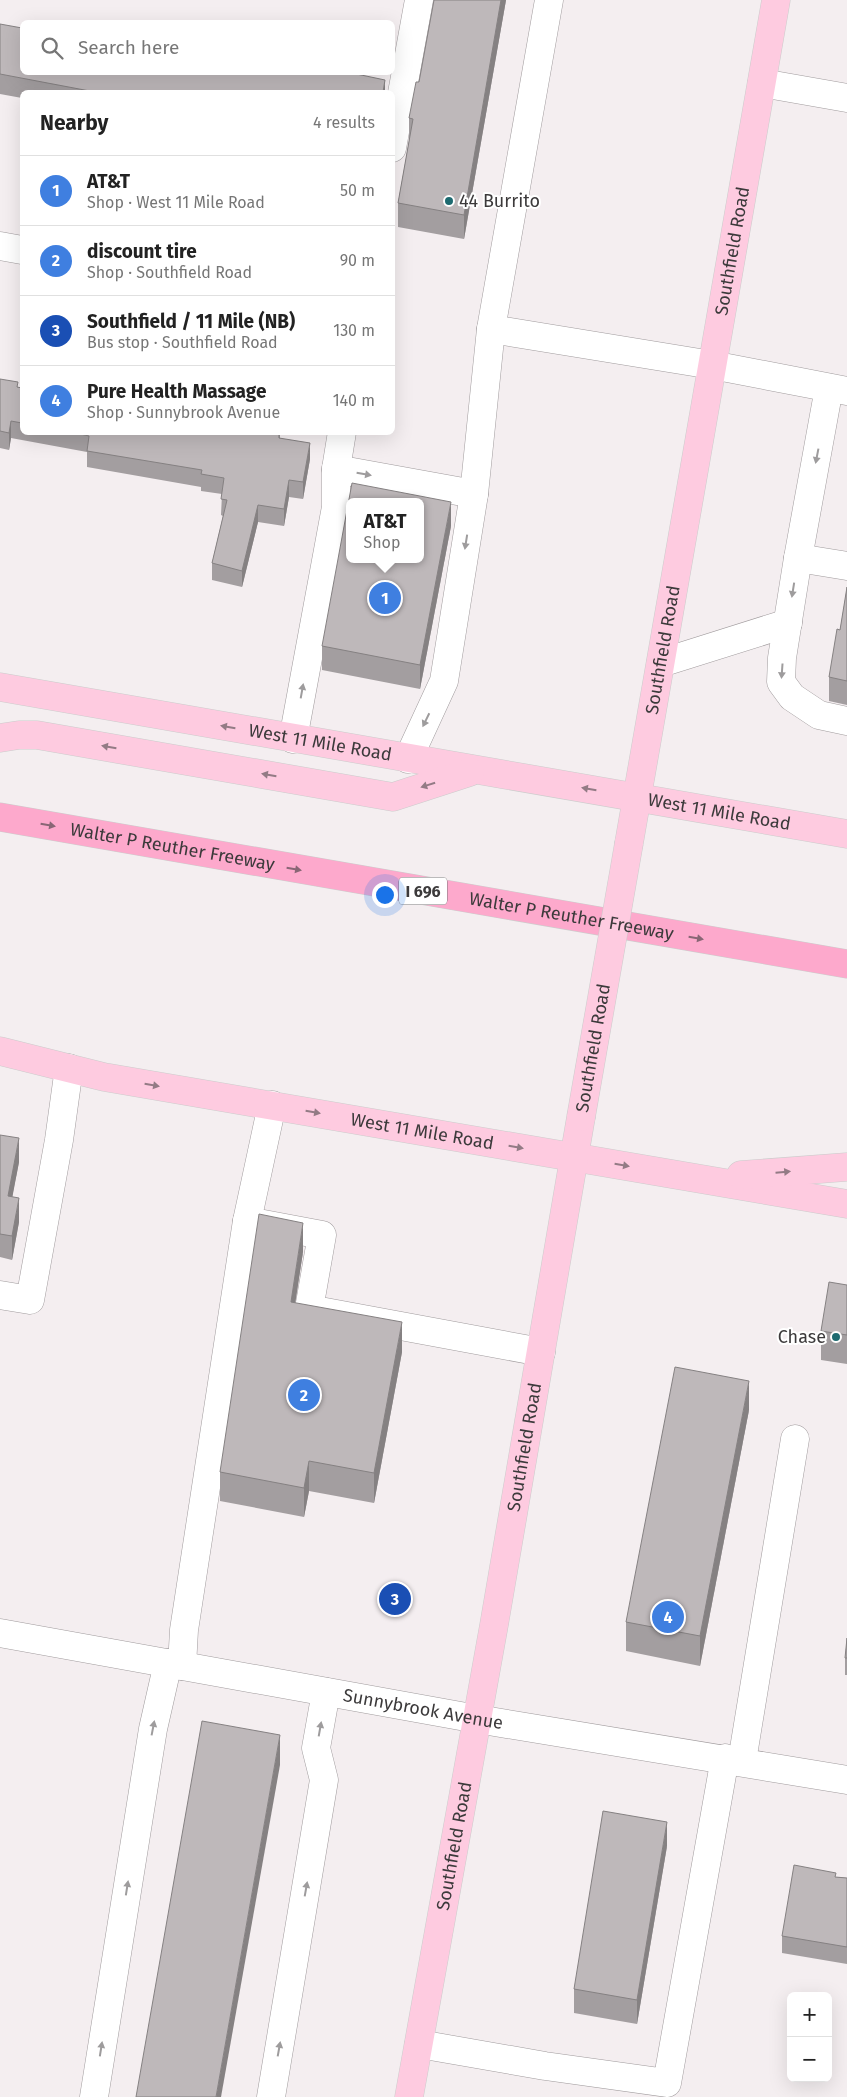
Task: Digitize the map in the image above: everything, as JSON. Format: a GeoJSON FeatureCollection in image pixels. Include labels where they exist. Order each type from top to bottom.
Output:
{"type":"FeatureCollection","features":[{"type":"Feature","properties":{"kind":"highway","name":"Walter P Reuther Freeway"},"geometry":{"type":"LineString","coordinates":[[0,817],[847,964]]}},
{"type":"Feature","properties":{"kind":"main road","name":"Southfield Road"},"geometry":{"type":"LineString","coordinates":[[409,2097],[477,1718],[776,0]]}},
{"type":"Feature","properties":{"kind":"main road","name":"West 11 Mile Road"},"geometry":{"type":"LineString","coordinates":[[0,687],[847,834]]}},
{"type":"Feature","properties":{"kind":"main road"},"geometry":{"type":"LineString","coordinates":[[0,738],[37,735],[393,797],[474,770]]}},
{"type":"Feature","properties":{"kind":"main road","name":"West 11 Mile Road"},"geometry":{"type":"LineString","coordinates":[[0,1051],[104,1077],[847,1204]]}},
{"type":"Feature","properties":{"kind":"main road"},"geometry":{"type":"LineString","coordinates":[[699,1179],[847,1167]]}},
{"type":"Feature","properties":{"kind":"street"},"geometry":{"type":"LineString","coordinates":[[395,132],[419,0]]}},
{"type":"Feature","properties":{"kind":"street"},"geometry":{"type":"LineString","coordinates":[[408,759],[444,681],[474,494],[491,329],[549,0]]}},
{"type":"Feature","properties":{"kind":"street"},"geometry":{"type":"LineString","coordinates":[[762,82],[847,98]]}},
{"type":"Feature","properties":{"kind":"street"},"geometry":{"type":"LineString","coordinates":[[0,246],[20,250]]}},
{"type":"Feature","properties":{"kind":"street"},"geometry":{"type":"LineString","coordinates":[[491,329],[712,365],[838,390],[798,558],[781,682],[792,697],[819,715],[847,721]]}},
{"type":"Feature","properties":{"kind":"street"},"geometry":{"type":"LineString","coordinates":[[293,739],[336,507],[336,469],[342,435]]}},
{"type":"Feature","properties":{"kind":"street"},"geometry":{"type":"LineString","coordinates":[[336,469],[474,494]]}},
{"type":"Feature","properties":{"kind":"street"},"geometry":{"type":"LineString","coordinates":[[798,558],[847,566]]}},
{"type":"Feature","properties":{"kind":"street"},"geometry":{"type":"LineString","coordinates":[[661,663],[788,623]]}},
{"type":"Feature","properties":{"kind":"street"},"geometry":{"type":"LineString","coordinates":[[0,1295],[30,1300],[59,1140],[69,1068]]}},
{"type":"Feature","properties":{"kind":"street"},"geometry":{"type":"LineString","coordinates":[[94,2097],[153,1728],[175,1664],[184,1630],[247,1221],[272,1105]]}},
{"type":"Feature","properties":{"kind":"street"},"geometry":{"type":"LineString","coordinates":[[247,1221],[322,1235],[310,1309],[541,1352]]}},
{"type":"Feature","properties":{"kind":"street"},"geometry":{"type":"LineString","coordinates":[[419,2044],[545,2066],[668,2084],[795,1439]]}},
{"type":"Feature","properties":{"kind":"street","name":"Sunnybrook Avenue"},"geometry":{"type":"LineString","coordinates":[[0,1633],[326,1692],[847,1780]]}},
{"type":"Feature","properties":{"kind":"street"},"geometry":{"type":"LineString","coordinates":[[271,2097],[324,1780],[316,1748],[326,1692]]}},
{"type":"Feature","properties":{"kind":"building"},"geometry":{"type":"Polygon","coordinates":[[[434,0],[501,0],[464,215],[398,203],[413,119],[409,118],[416,82],[419,82],[434,0]]]}},
{"type":"Feature","properties":{"kind":"building"},"geometry":{"type":"Polygon","coordinates":[[[0,24],[20,28],[20,75],[361,75],[385,80],[383,90],[84,90],[0,74],[0,24]]]}},
{"type":"Feature","properties":{"kind":"building"},"geometry":{"type":"Polygon","coordinates":[[[0,379],[18,382],[17,387],[20,388],[20,423],[11,421],[9,433],[0,431],[0,379]]]}},
{"type":"Feature","properties":{"kind":"building"},"geometry":{"type":"Polygon","coordinates":[[[85,435],[279,435],[279,438],[310,443],[303,482],[289,480],[284,509],[258,505],[242,571],[212,563],[227,500],[221,499],[224,478],[201,474],[202,470],[87,451],[89,436],[85,435]]]}},
{"type":"Feature","properties":{"kind":"building"},"geometry":{"type":"Polygon","coordinates":[[[352,483],[451,502],[420,665],[322,646],[346,516],[346,563],[424,563],[424,498],[349,498],[352,483]]]}},
{"type":"Feature","properties":{"kind":"building"},"geometry":{"type":"Polygon","coordinates":[[[847,587],[847,681],[829,677],[837,629],[840,630],[847,587]]]}},
{"type":"Feature","properties":{"kind":"building"},"geometry":{"type":"Polygon","coordinates":[[[0,1135],[19,1138],[8,1196],[19,1198],[12,1236],[0,1234],[0,1135]]]}},
{"type":"Feature","properties":{"kind":"building"},"geometry":{"type":"Polygon","coordinates":[[[259,1214],[303,1223],[291,1302],[402,1322],[374,1473],[309,1461],[304,1488],[220,1472],[259,1214]]]}},
{"type":"Feature","properties":{"kind":"building"},"geometry":{"type":"Polygon","coordinates":[[[829,1282],[847,1285],[847,1335],[821,1331],[829,1282]]]}},
{"type":"Feature","properties":{"kind":"building"},"geometry":{"type":"Polygon","coordinates":[[[675,1367],[749,1381],[700,1636],[626,1622],[675,1367]]]}},
{"type":"Feature","properties":{"kind":"building"},"geometry":{"type":"Polygon","coordinates":[[[847,1638],[847,1658],[845,1658],[847,1638]]]}},
{"type":"Feature","properties":{"kind":"building"},"geometry":{"type":"Polygon","coordinates":[[[202,1721],[280,1735],[216,2097],[136,2097],[202,1721]]]}},
{"type":"Feature","properties":{"kind":"building"},"geometry":{"type":"Polygon","coordinates":[[[603,1811],[667,1822],[637,2000],[574,1989],[603,1811]]]}},
{"type":"Feature","properties":{"kind":"building"},"geometry":{"type":"Polygon","coordinates":[[[794,1865],[836,1873],[835,1877],[847,1878],[847,1947],[782,1936],[794,1865]]]}},
{"type":"Feature","properties":{"kind":"place","name":"44 Burrito"},"geometry":{"type":"Point","coordinates":[449,201]}},
{"type":"Feature","properties":{"kind":"place","name":"AT&T"},"geometry":{"type":"Point","coordinates":[385,598]}},
{"type":"Feature","properties":{"kind":"place","name":"Chase"},"geometry":{"type":"Point","coordinates":[836,1337]}},
{"type":"Feature","properties":{"kind":"place","name":"discount tire"},"geometry":{"type":"Point","coordinates":[304,1395]}},
{"type":"Feature","properties":{"kind":"place","name":"Southfield / 11 Mile (NB)"},"geometry":{"type":"Point","coordinates":[395,1599]}},
{"type":"Feature","properties":{"kind":"place","name":"Pure Health Massage"},"geometry":{"type":"Point","coordinates":[668,1617]}}]}
